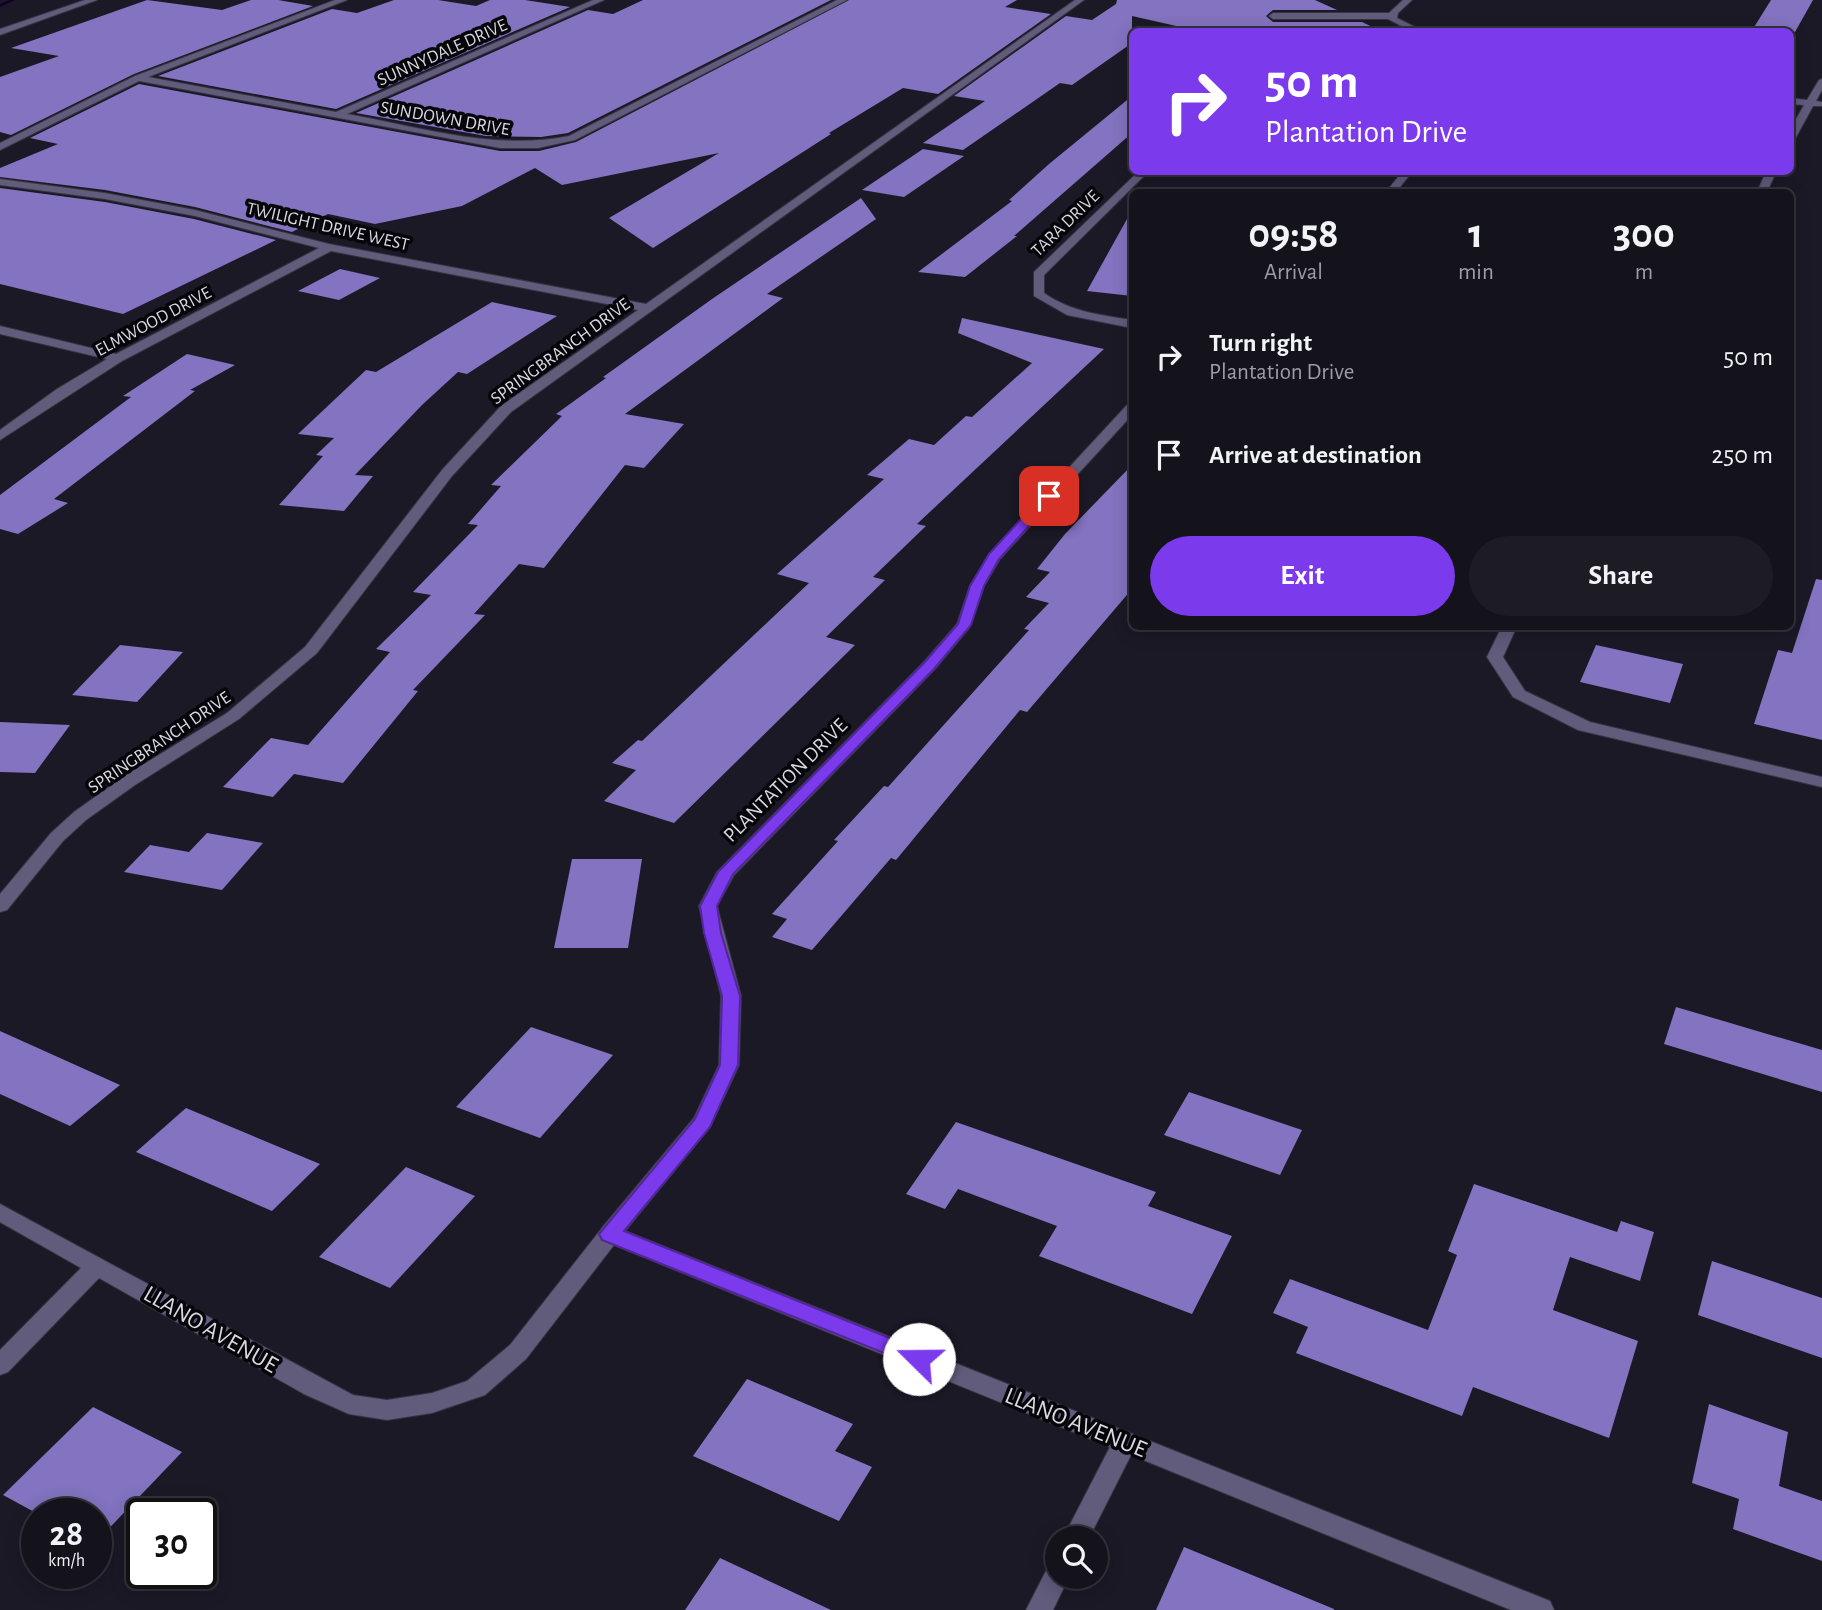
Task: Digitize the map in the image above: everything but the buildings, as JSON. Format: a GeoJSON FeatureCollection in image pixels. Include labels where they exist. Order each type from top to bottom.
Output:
{"type":"FeatureCollection","features":[{"type":"Feature","properties":{"kind":"street"},"geometry":{"type":"LineString","coordinates":[[0,32],[93,0]]}},
{"type":"Feature","properties":{"kind":"street"},"geometry":{"type":"LineString","coordinates":[[0,147],[138,78],[343,0]]}},
{"type":"Feature","properties":{"kind":"street","name":"SUNNYDALE DRIVE"},"geometry":{"type":"LineString","coordinates":[[336,116],[600,0]]}},
{"type":"Feature","properties":{"kind":"street","name":"SUNDOWN DRIVE"},"geometry":{"type":"LineString","coordinates":[[138,78],[500,145],[556,143],[583,133],[842,0]]}},
{"type":"Feature","properties":{"kind":"street","name":"SPRINGBRANCH DRIVE"},"geometry":{"type":"LineString","coordinates":[[0,906],[57,837],[80,816],[129,781],[233,716],[311,650],[447,473],[506,409],[1080,0]]}},
{"type":"Feature","properties":{"kind":"street"},"geometry":{"type":"LineString","coordinates":[[1391,16],[1408,0]]}},
{"type":"Feature","properties":{"kind":"street"},"geometry":{"type":"LineString","coordinates":[[1273,16],[1391,16],[1410,28]]}},
{"type":"Feature","properties":{"kind":"street"},"geometry":{"type":"LineString","coordinates":[[1794,134],[1816,104],[1822,82]]}},
{"type":"Feature","properties":{"kind":"street"},"geometry":{"type":"LineString","coordinates":[[1794,101],[1816,104]]}},
{"type":"Feature","properties":{"kind":"street","name":"TARA DRIVE"},"geometry":{"type":"LineString","coordinates":[[1129,324],[1076,316],[1054,307],[1038,293],[1038,274],[1140,175]]}},
{"type":"Feature","properties":{"kind":"street"},"geometry":{"type":"LineString","coordinates":[[1394,189],[1405,175]]}},
{"type":"Feature","properties":{"kind":"street","name":"TWILIGHT DRIVE WEST"},"geometry":{"type":"LineString","coordinates":[[0,183],[105,196],[195,213],[329,247],[648,308]]}},
{"type":"Feature","properties":{"kind":"street","name":"ELMWOOD DRIVE"},"geometry":{"type":"LineString","coordinates":[[0,436],[62,392],[118,358],[329,247]]}},
{"type":"Feature","properties":{"kind":"street"},"geometry":{"type":"LineString","coordinates":[[0,330],[118,358]]}},
{"type":"Feature","properties":{"kind":"street","name":"PLANTATION DRIVE"},"geometry":{"type":"LineString","coordinates":[[432,1403],[476,1388],[518,1352],[610,1234],[703,1122],[729,1065],[731,996],[712,933],[708,906],[726,872],[929,666],[964,625],[977,586],[994,557],[1129,411]]}},
{"type":"Feature","properties":{"kind":"street"},"geometry":{"type":"LineString","coordinates":[[1508,630],[1495,657],[1519,694],[1584,726],[1822,782]]}},
{"type":"Feature","properties":{"kind":"street","name":"LLANO AVENUE"},"geometry":{"type":"LineString","coordinates":[[0,1212],[313,1387],[349,1404],[387,1410],[432,1403]]}},
{"type":"Feature","properties":{"kind":"street","name":"LLANO AVENUE"},"geometry":{"type":"LineString","coordinates":[[610,1234],[1541,1610]]}},
{"type":"Feature","properties":{"kind":"street"},"geometry":{"type":"LineString","coordinates":[[0,1365],[98,1265]]}},
{"type":"Feature","properties":{"kind":"street"},"geometry":{"type":"LineString","coordinates":[[1082,1526],[1125,1442]]}},
{"type":"Feature","properties":{"kind":"street"},"geometry":{"type":"LineString","coordinates":[[1039,1610],[1050,1589]]}},
{"type":"Feature","properties":{"kind":"waterway"},"geometry":{"type":"LineString","coordinates":[[0,6],[13,0]]}},
{"type":"Feature","properties":{"kind":"route"},"geometry":{"type":"LineString","coordinates":[[919,1359],[610,1234],[703,1122],[729,1065],[731,996],[712,933],[708,906],[726,872],[929,666],[964,625],[977,586],[994,557],[1049,496]]}}]}
